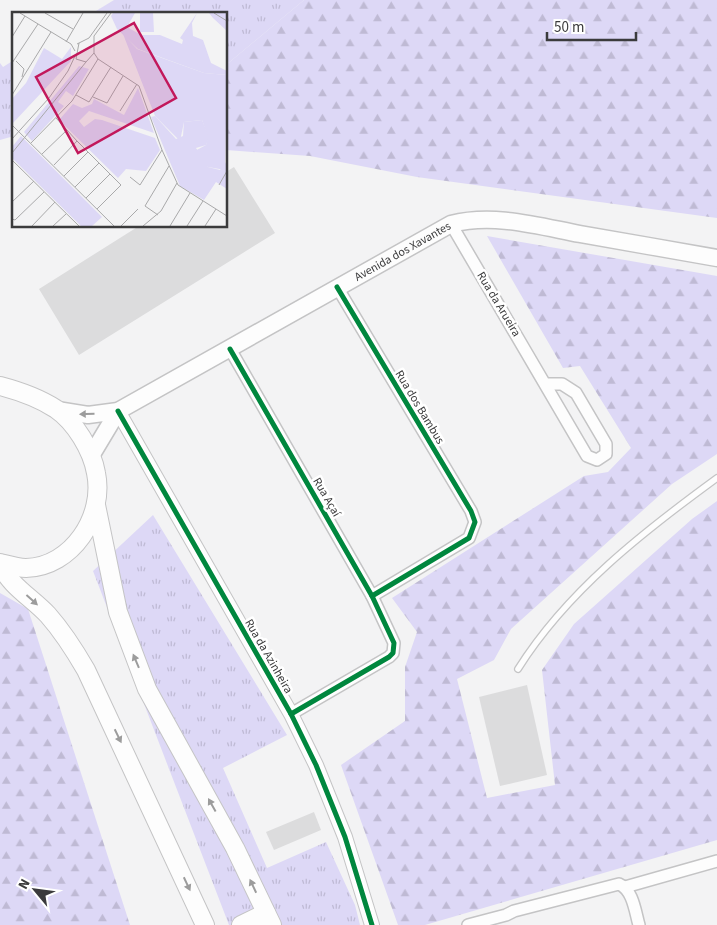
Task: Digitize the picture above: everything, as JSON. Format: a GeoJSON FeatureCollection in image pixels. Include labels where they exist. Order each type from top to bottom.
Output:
{"type":"FeatureCollection","features":[{"type":"Feature","properties":{"kind":"main road","name":"Avenida dos Xavantes"},"geometry":{"type":"LineString","coordinates":[[57,410],[88,415],[118,410],[451,224],[483,218],[717,258]]}},
{"type":"Feature","properties":{"kind":"main road"},"geometry":{"type":"LineString","coordinates":[[0,386],[20,391],[57,410],[82,439],[90,456],[96,473],[96,504],[118,612],[134,656],[156,706],[235,848],[269,919],[241,925]]}},
{"type":"Feature","properties":{"kind":"main road","name":"Avenida dos Xavantes"},"geometry":{"type":"LineString","coordinates":[[90,456],[118,410]]}},
{"type":"Feature","properties":{"kind":"main road"},"geometry":{"type":"LineString","coordinates":[[0,564],[26,568],[60,559],[73,548],[86,530],[96,504]]}},
{"type":"Feature","properties":{"kind":"main road"},"geometry":{"type":"LineString","coordinates":[[0,564],[13,584],[36,603],[57,626],[86,670],[205,925]]}},
{"type":"Feature","properties":{"kind":"street","name":"Rua da Arueira"},"geometry":{"type":"LineString","coordinates":[[451,224],[547,384],[587,456],[597,460],[601,458],[608,449],[576,393],[562,384],[547,384]]}},
{"type":"Feature","properties":{"kind":"street","name":"Rua dos Bambus"},"geometry":{"type":"LineString","coordinates":[[338,288],[475,522],[469,538],[372,596]]}},
{"type":"Feature","properties":{"kind":"street","name":"Rua Açaí"},"geometry":{"type":"LineString","coordinates":[[230,348],[372,596],[394,643],[393,653],[389,658],[291,714]]}},
{"type":"Feature","properties":{"kind":"street","name":"Rua da Azinheira"},"geometry":{"type":"LineString","coordinates":[[118,410],[291,714],[316,765],[345,838],[372,925]]}},
{"type":"Feature","properties":{"kind":"street"},"geometry":{"type":"LineString","coordinates":[[468,925],[506,920],[514,911],[622,886],[717,861]]}},
{"type":"Feature","properties":{"kind":"street"},"geometry":{"type":"LineString","coordinates":[[622,886],[630,894],[639,925]]}},
{"type":"Feature","properties":{"kind":"lane"},"geometry":{"type":"LineString","coordinates":[[518,669],[554,618],[603,569],[717,478]]}},
{"type":"Feature","properties":{"kind":"green space"},"geometry":{"type":"Polygon","coordinates":[[[114,0],[304,0],[228,63],[228,12],[94,12],[114,0]]]}},
{"type":"Feature","properties":{"kind":"green space"},"geometry":{"type":"Polygon","coordinates":[[[304,0],[717,0],[717,218],[417,177],[310,156],[228,150],[228,63],[304,0]]]}},
{"type":"Feature","properties":{"kind":"green space"},"geometry":{"type":"Polygon","coordinates":[[[12,61],[12,137],[0,140],[0,63],[3,67],[12,61]]]}},
{"type":"Feature","properties":{"kind":"green space"},"geometry":{"type":"Polygon","coordinates":[[[487,236],[717,276],[717,454],[672,484],[511,629],[494,660],[457,679],[487,798],[555,785],[542,670],[574,624],[692,519],[717,501],[717,840],[425,925],[398,925],[341,765],[405,721],[405,667],[417,632],[392,598],[584,476],[608,472],[631,448],[580,366],[563,368],[487,236]]]}},
{"type":"Feature","properties":{"kind":"green space"},"geometry":{"type":"Polygon","coordinates":[[[153,515],[287,735],[223,768],[267,868],[326,842],[355,905],[360,925],[229,925],[93,571],[153,515]]]}},
{"type":"Feature","properties":{"kind":"green space"},"geometry":{"type":"Polygon","coordinates":[[[0,593],[28,609],[130,925],[0,925],[0,593]]]}},
{"type":"Feature","properties":{"kind":"building"},"geometry":{"type":"Polygon","coordinates":[[[234,167],[275,233],[79,355],[39,289],[136,228],[228,228],[228,171],[234,167]]]}},
{"type":"Feature","properties":{"kind":"building"},"geometry":{"type":"Polygon","coordinates":[[[527,685],[547,775],[500,786],[479,697],[527,685]]]}},
{"type":"Feature","properties":{"kind":"building"},"geometry":{"type":"Polygon","coordinates":[[[314,812],[321,830],[274,850],[266,832],[314,812]]]}},
{"type":"Feature","properties":{"kind":"cycle path"},"geometry":{"type":"LineString","coordinates":[[337,287],[471,511],[475,522],[469,538],[372,596]]}},
{"type":"Feature","properties":{"kind":"cycle path"},"geometry":{"type":"LineString","coordinates":[[230,349],[372,596],[394,643],[393,653],[389,657],[291,714]]}},
{"type":"Feature","properties":{"kind":"cycle path"},"geometry":{"type":"LineString","coordinates":[[118,411],[291,714],[316,765],[345,837],[372,925]]}}]}
